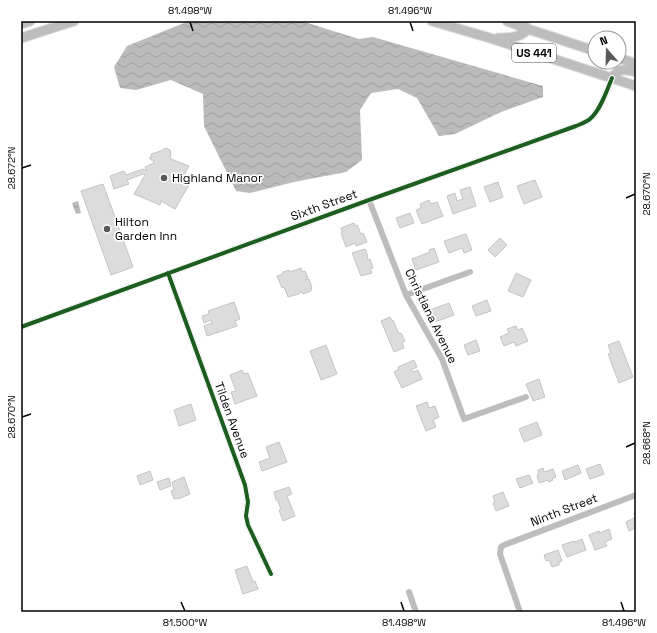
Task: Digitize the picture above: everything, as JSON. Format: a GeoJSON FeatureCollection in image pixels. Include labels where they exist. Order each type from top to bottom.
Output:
{"type":"FeatureCollection","features":[{"type":"Feature","properties":{"kind":"main road"},"geometry":{"type":"LineString","coordinates":[[21,24],[30,21]]}},
{"type":"Feature","properties":{"kind":"main road"},"geometry":{"type":"LineString","coordinates":[[49,29],[67,21]]}},
{"type":"Feature","properties":{"kind":"main road"},"geometry":{"type":"LineString","coordinates":[[21,38],[74,21]]}},
{"type":"Feature","properties":{"kind":"main road","name":"US 441"},"geometry":{"type":"LineString","coordinates":[[432,21],[490,38],[636,86]]}},
{"type":"Feature","properties":{"kind":"main road","name":"US 441"},"geometry":{"type":"LineString","coordinates":[[507,21],[587,48]]}},
{"type":"Feature","properties":{"kind":"main road"},"geometry":{"type":"LineString","coordinates":[[490,38],[509,38],[525,33],[528,29],[518,21]]}},
{"type":"Feature","properties":{"kind":"main road"},"geometry":{"type":"LineString","coordinates":[[612,78],[615,74],[623,70],[636,72]]}},
{"type":"Feature","properties":{"kind":"street","name":"Sixth Street"},"geometry":{"type":"LineString","coordinates":[[21,327],[584,123],[596,112],[612,78]]}},
{"type":"Feature","properties":{"kind":"street","name":"Christiana Avenue"},"geometry":{"type":"LineString","coordinates":[[369,200],[406,295],[442,359],[464,419],[526,397]]}},
{"type":"Feature","properties":{"kind":"street"},"geometry":{"type":"LineString","coordinates":[[406,295],[470,272]]}},
{"type":"Feature","properties":{"kind":"street","name":"Tilden Avenue"},"geometry":{"type":"LineString","coordinates":[[168,273],[245,485],[248,502],[246,516],[248,525],[271,574]]}},
{"type":"Feature","properties":{"kind":"street","name":"Ninth Street"},"geometry":{"type":"LineString","coordinates":[[520,612],[500,554],[501,547],[636,495]]}},
{"type":"Feature","properties":{"kind":"street"},"geometry":{"type":"LineString","coordinates":[[409,592],[416,612]]}},
{"type":"Feature","properties":{"kind":"water"},"geometry":{"type":"Polygon","coordinates":[[[189,21],[301,21],[359,39],[373,37],[543,86],[543,97],[501,112],[455,134],[439,136],[417,98],[398,89],[371,93],[360,110],[362,160],[346,172],[294,182],[250,193],[236,191],[204,126],[203,94],[171,80],[136,90],[120,88],[114,67],[127,46],[189,21]]]}},
{"type":"Feature","properties":{"kind":"water"},"geometry":{"type":"Polygon","coordinates":[[[78,201],[81,213],[76,214],[72,203],[78,201]]]}},
{"type":"Feature","properties":{"kind":"building","name":"Highland Manor"},"geometry":{"type":"Polygon","coordinates":[[[166,148],[170,150],[171,159],[189,166],[181,181],[189,185],[175,209],[161,201],[160,205],[134,194],[145,175],[143,174],[127,180],[129,184],[114,189],[110,176],[124,171],[126,175],[143,169],[147,171],[145,167],[154,163],[153,160],[150,159],[150,157],[152,157],[151,154],[166,148]]]}},
{"type":"Feature","properties":{"kind":"building"},"geometry":{"type":"Polygon","coordinates":[[[535,180],[542,197],[524,204],[517,186],[535,180]]]}},
{"type":"Feature","properties":{"kind":"building"},"geometry":{"type":"Polygon","coordinates":[[[498,182],[503,197],[490,202],[484,187],[498,182]]]}},
{"type":"Feature","properties":{"kind":"building","name":"Hilton Garden Inn"},"geometry":{"type":"Polygon","coordinates":[[[103,184],[133,267],[111,275],[81,191],[103,184]]]}},
{"type":"Feature","properties":{"kind":"building"},"geometry":{"type":"Polygon","coordinates":[[[470,187],[476,206],[453,214],[447,196],[455,193],[457,201],[463,199],[460,190],[470,187]]]}},
{"type":"Feature","properties":{"kind":"building"},"geometry":{"type":"Polygon","coordinates":[[[429,200],[431,204],[437,202],[443,216],[422,224],[416,210],[421,208],[420,204],[429,200]]]}},
{"type":"Feature","properties":{"kind":"building"},"geometry":{"type":"Polygon","coordinates":[[[410,213],[414,223],[400,228],[396,218],[410,213]]]}},
{"type":"Feature","properties":{"kind":"building"},"geometry":{"type":"Polygon","coordinates":[[[354,223],[355,226],[357,225],[361,234],[363,233],[367,242],[356,246],[355,243],[346,247],[341,233],[341,228],[354,223]]]}},
{"type":"Feature","properties":{"kind":"building"},"geometry":{"type":"Polygon","coordinates":[[[466,234],[472,250],[464,253],[462,248],[449,253],[444,241],[466,234]]]}},
{"type":"Feature","properties":{"kind":"building"},"geometry":{"type":"Polygon","coordinates":[[[500,238],[507,245],[495,257],[488,250],[500,238]]]}},
{"type":"Feature","properties":{"kind":"building"},"geometry":{"type":"Polygon","coordinates":[[[434,248],[439,262],[416,270],[412,259],[430,252],[429,250],[434,248]]]}},
{"type":"Feature","properties":{"kind":"building"},"geometry":{"type":"Polygon","coordinates":[[[365,249],[368,260],[370,259],[373,268],[370,269],[372,273],[361,276],[352,253],[365,249]]]}},
{"type":"Feature","properties":{"kind":"building"},"geometry":{"type":"Polygon","coordinates":[[[301,268],[302,272],[305,271],[308,278],[306,280],[309,279],[312,288],[311,291],[303,294],[302,292],[288,297],[277,276],[289,270],[290,272],[301,268]]]}},
{"type":"Feature","properties":{"kind":"building"},"geometry":{"type":"Polygon","coordinates":[[[516,273],[531,280],[523,297],[508,291],[516,273]]]}},
{"type":"Feature","properties":{"kind":"building"},"geometry":{"type":"Polygon","coordinates":[[[487,300],[491,311],[476,316],[472,306],[487,300]]]}},
{"type":"Feature","properties":{"kind":"building"},"geometry":{"type":"Polygon","coordinates":[[[234,302],[240,319],[235,321],[237,326],[207,336],[204,326],[212,323],[211,320],[204,323],[202,316],[209,314],[208,311],[234,302]]]}},
{"type":"Feature","properties":{"kind":"building"},"geometry":{"type":"Polygon","coordinates":[[[449,303],[454,315],[435,322],[430,310],[449,303]]]}},
{"type":"Feature","properties":{"kind":"building"},"geometry":{"type":"Polygon","coordinates":[[[390,317],[392,321],[393,320],[399,334],[401,333],[405,341],[402,343],[404,348],[394,352],[381,321],[390,317]]]}},
{"type":"Feature","properties":{"kind":"building"},"geometry":{"type":"Polygon","coordinates":[[[516,326],[518,330],[522,328],[528,341],[516,346],[514,342],[504,346],[500,337],[509,333],[507,329],[516,326]]]}},
{"type":"Feature","properties":{"kind":"building"},"geometry":{"type":"Polygon","coordinates":[[[476,340],[480,351],[468,355],[464,345],[476,340]]]}},
{"type":"Feature","properties":{"kind":"building"},"geometry":{"type":"Polygon","coordinates":[[[619,341],[633,377],[619,383],[608,354],[611,353],[608,345],[619,341]]]}},
{"type":"Feature","properties":{"kind":"building"},"geometry":{"type":"Polygon","coordinates":[[[326,345],[337,374],[321,380],[310,351],[326,345]]]}},
{"type":"Feature","properties":{"kind":"building"},"geometry":{"type":"Polygon","coordinates":[[[414,360],[417,367],[411,370],[413,372],[418,370],[422,379],[402,388],[394,372],[399,369],[398,367],[414,360]]]}},
{"type":"Feature","properties":{"kind":"building"},"geometry":{"type":"Polygon","coordinates":[[[242,370],[244,374],[248,373],[257,396],[235,404],[231,392],[236,391],[230,375],[242,370]]]}},
{"type":"Feature","properties":{"kind":"building"},"geometry":{"type":"Polygon","coordinates":[[[539,379],[545,397],[533,401],[526,384],[539,379]]]}},
{"type":"Feature","properties":{"kind":"building"},"geometry":{"type":"Polygon","coordinates":[[[427,402],[429,408],[435,406],[439,417],[433,420],[436,427],[426,431],[416,406],[427,402]]]}},
{"type":"Feature","properties":{"kind":"building"},"geometry":{"type":"Polygon","coordinates":[[[191,404],[196,420],[179,426],[174,410],[191,404]]]}},
{"type":"Feature","properties":{"kind":"building"},"geometry":{"type":"Polygon","coordinates":[[[537,422],[542,435],[524,442],[519,429],[537,422]]]}},
{"type":"Feature","properties":{"kind":"building"},"geometry":{"type":"Polygon","coordinates":[[[279,442],[287,462],[262,471],[259,462],[270,458],[266,447],[279,442]]]}},
{"type":"Feature","properties":{"kind":"building"},"geometry":{"type":"Polygon","coordinates":[[[600,464],[604,474],[590,479],[586,469],[600,464]]]}},
{"type":"Feature","properties":{"kind":"building"},"geometry":{"type":"Polygon","coordinates":[[[578,465],[581,473],[565,480],[562,471],[578,465]]]}},
{"type":"Feature","properties":{"kind":"building"},"geometry":{"type":"Polygon","coordinates":[[[543,468],[544,472],[553,469],[556,477],[549,482],[548,480],[539,483],[537,475],[539,474],[538,470],[543,468]]]}},
{"type":"Feature","properties":{"kind":"building"},"geometry":{"type":"Polygon","coordinates":[[[150,471],[153,480],[140,485],[137,476],[150,471]]]}},
{"type":"Feature","properties":{"kind":"building"},"geometry":{"type":"Polygon","coordinates":[[[529,475],[533,483],[520,488],[516,479],[529,475]]]}},
{"type":"Feature","properties":{"kind":"building"},"geometry":{"type":"Polygon","coordinates":[[[184,477],[190,494],[174,499],[171,491],[174,490],[172,482],[184,477]]]}},
{"type":"Feature","properties":{"kind":"building"},"geometry":{"type":"Polygon","coordinates":[[[169,478],[171,486],[160,490],[157,482],[169,478]]]}},
{"type":"Feature","properties":{"kind":"building"},"geometry":{"type":"Polygon","coordinates":[[[289,487],[292,494],[287,496],[295,516],[283,521],[279,510],[281,510],[274,492],[289,487]]]}},
{"type":"Feature","properties":{"kind":"building"},"geometry":{"type":"Polygon","coordinates":[[[503,492],[509,506],[496,511],[493,503],[495,502],[493,496],[503,492]]]}},
{"type":"Feature","properties":{"kind":"building"},"geometry":{"type":"Polygon","coordinates":[[[636,517],[636,528],[629,531],[626,522],[636,517]]]}},
{"type":"Feature","properties":{"kind":"building"},"geometry":{"type":"Polygon","coordinates":[[[609,529],[612,539],[605,542],[607,546],[595,550],[589,535],[599,531],[600,533],[609,529]]]}},
{"type":"Feature","properties":{"kind":"building"},"geometry":{"type":"Polygon","coordinates":[[[582,539],[586,550],[567,557],[562,545],[582,539]]]}},
{"type":"Feature","properties":{"kind":"building"},"geometry":{"type":"Polygon","coordinates":[[[558,550],[562,561],[559,562],[559,565],[552,567],[549,560],[546,561],[544,555],[558,550]]]}},
{"type":"Feature","properties":{"kind":"building"},"geometry":{"type":"Polygon","coordinates":[[[247,566],[253,582],[255,581],[258,589],[243,594],[235,570],[247,566]]]}},
{"type":"Feature","properties":{"kind":"cycle path"},"geometry":{"type":"LineString","coordinates":[[21,327],[582,124],[598,110],[612,78]]}},
{"type":"Feature","properties":{"kind":"cycle path"},"geometry":{"type":"LineString","coordinates":[[168,273],[245,485],[248,502],[246,516],[248,525],[271,574]]}},
{"type":"Feature","properties":{"kind":"place","name":"Highland Manor"},"geometry":{"type":"Point","coordinates":[164,178]}},
{"type":"Feature","properties":{"kind":"place","name":"Hilton Garden Inn"},"geometry":{"type":"Point","coordinates":[107,229]}}]}
